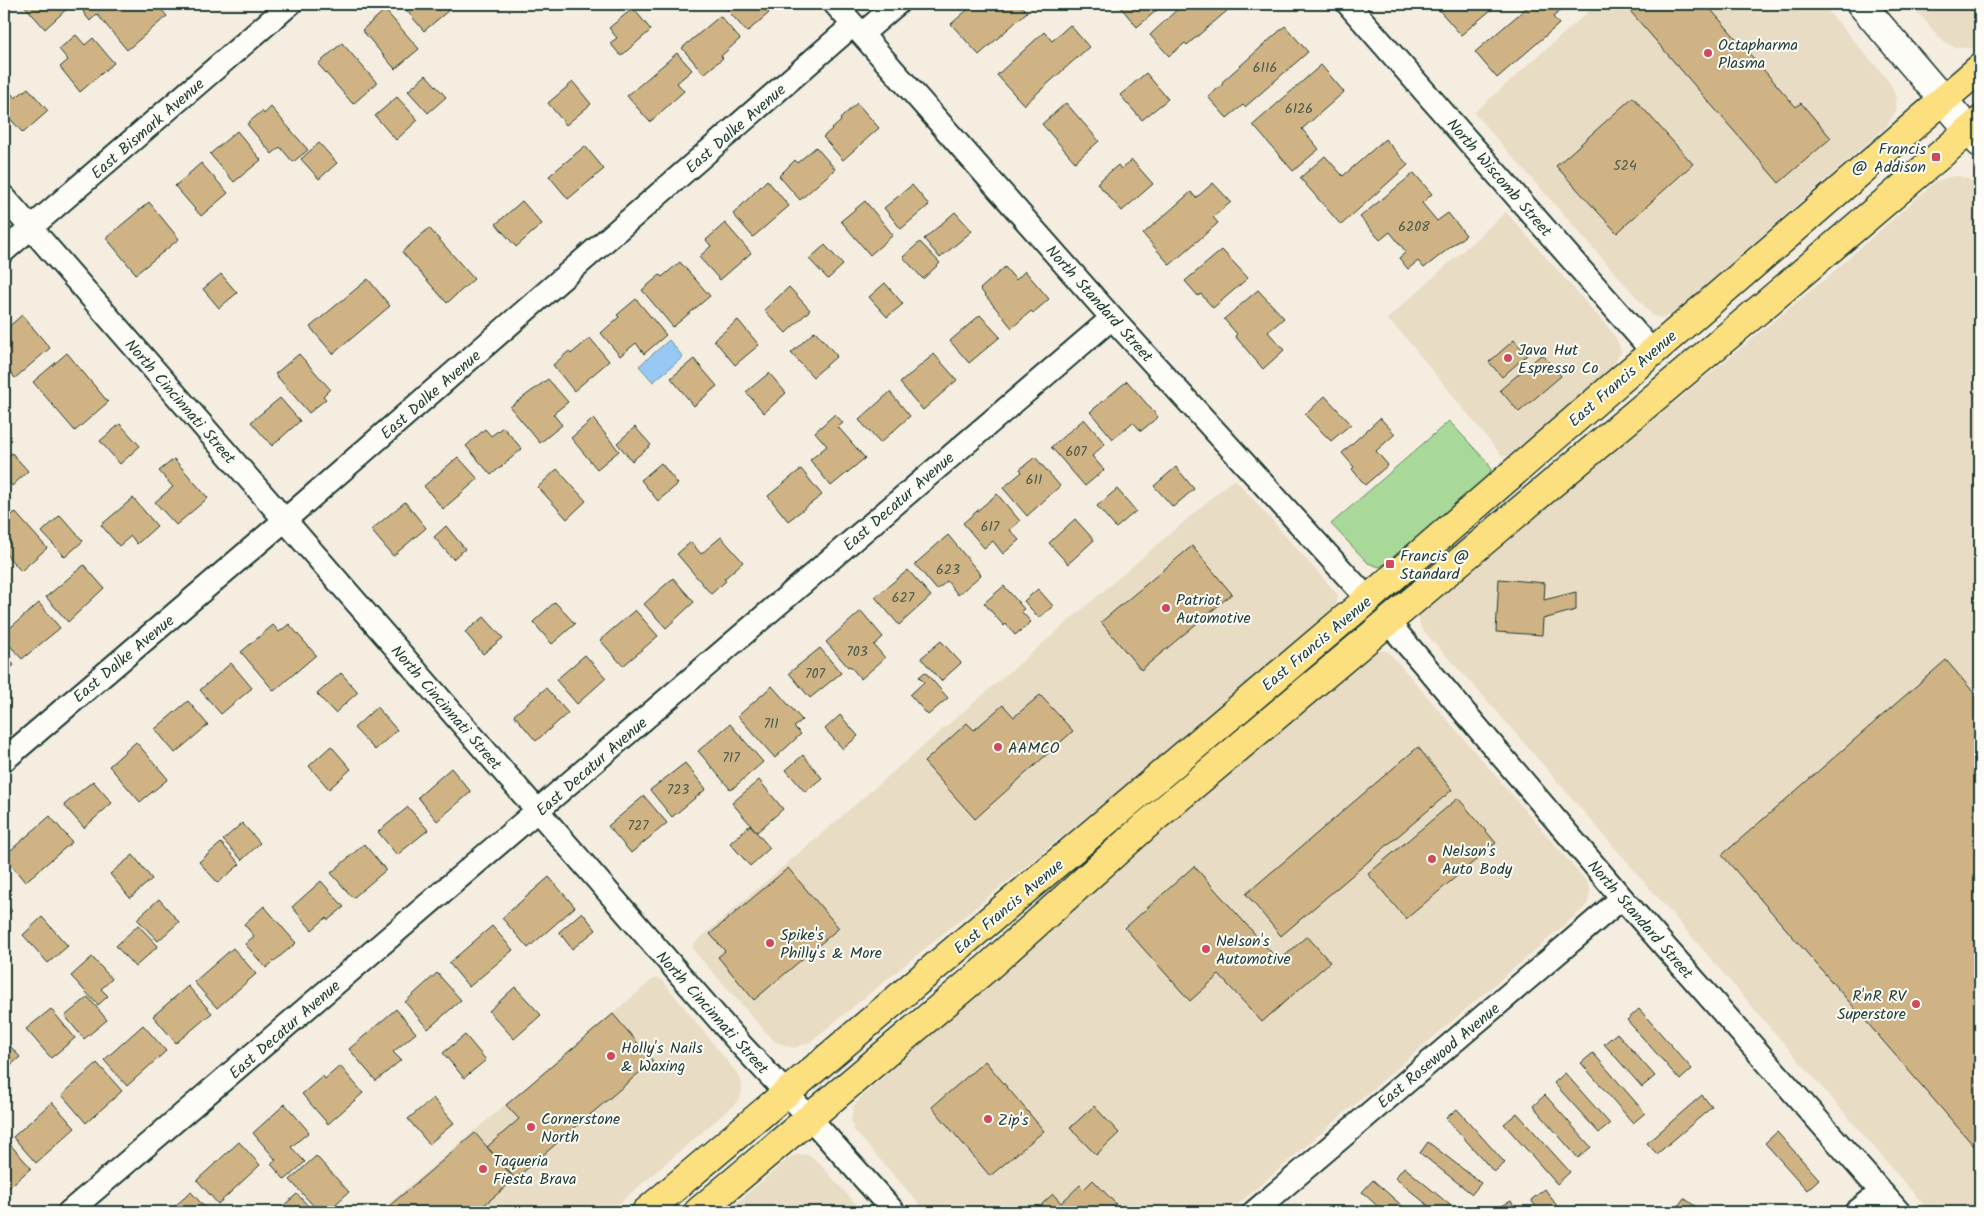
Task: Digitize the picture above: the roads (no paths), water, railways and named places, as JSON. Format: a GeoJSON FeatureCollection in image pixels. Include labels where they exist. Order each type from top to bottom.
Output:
{"type":"FeatureCollection","features":[{"type":"Feature","properties":{"kind":"main road","name":"East Francis Avenue"},"geometry":{"type":"LineString","coordinates":[[646,1212],[1368,599],[1980,68]]}},
{"type":"Feature","properties":{"kind":"main road","name":"East Francis Avenue"},"geometry":{"type":"LineString","coordinates":[[698,1212],[988,967],[1145,826],[1933,163],[1976,131]]}},
{"type":"Feature","properties":{"kind":"street","name":"East Bismark Avenue"},"geometry":{"type":"LineString","coordinates":[[4,251],[290,4]]}},
{"type":"Feature","properties":{"kind":"street","name":"North Standard Street"},"geometry":{"type":"LineString","coordinates":[[835,4],[1112,318],[1368,599]]}},
{"type":"Feature","properties":{"kind":"street","name":"East Dalke Avenue"},"geometry":{"type":"LineString","coordinates":[[4,760],[858,30],[897,4]]}},
{"type":"Feature","properties":{"kind":"street","name":"North Wiscomb Street"},"geometry":{"type":"LineString","coordinates":[[1348,4],[1652,351]]}},
{"type":"Feature","properties":{"kind":"street"},"geometry":{"type":"LineString","coordinates":[[1861,4],[1943,100],[1976,131]]}},
{"type":"Feature","properties":{"kind":"street","name":"North Cincinnati Street"},"geometry":{"type":"LineString","coordinates":[[4,197],[742,1046],[894,1212]]}},
{"type":"Feature","properties":{"kind":"street","name":"East Decatur Avenue"},"geometry":{"type":"LineString","coordinates":[[69,1212],[538,812],[1112,318]]}},
{"type":"Feature","properties":{"kind":"street","name":"North Standard Street"},"geometry":{"type":"LineString","coordinates":[[1388,622],[1622,898],[1899,1212]]}},
{"type":"Feature","properties":{"kind":"street","name":"East Rosewood Avenue"},"geometry":{"type":"LineString","coordinates":[[1254,1212],[1622,898]]}},
{"type":"Feature","properties":{"kind":"street"},"geometry":{"type":"LineString","coordinates":[[1856,1212],[1881,1192]]}},
{"type":"Feature","properties":{"kind":"water"},"geometry":{"type":"Polygon","coordinates":[[[669,340],[683,357],[653,382],[639,366],[669,340]]]}},
{"type":"Feature","properties":{"kind":"place","name":"Octapharma Plasma"},"geometry":{"type":"Point","coordinates":[1708,53]}},
{"type":"Feature","properties":{"kind":"place","name":"Francis @ Addison"},"geometry":{"type":"Point","coordinates":[1936,157]}},
{"type":"Feature","properties":{"kind":"place","name":"Java Hut Espresso Co"},"geometry":{"type":"Point","coordinates":[1508,358]}},
{"type":"Feature","properties":{"kind":"place","name":"Francis @ Standard"},"geometry":{"type":"Point","coordinates":[1390,564]}},
{"type":"Feature","properties":{"kind":"place","name":"Patriot Automotive"},"geometry":{"type":"Point","coordinates":[1166,608]}},
{"type":"Feature","properties":{"kind":"place","name":"AAMCO"},"geometry":{"type":"Point","coordinates":[998,747]}},
{"type":"Feature","properties":{"kind":"place","name":"Nelson's Auto Body"},"geometry":{"type":"Point","coordinates":[1432,859]}},
{"type":"Feature","properties":{"kind":"place","name":"Spike's Philly's & More"},"geometry":{"type":"Point","coordinates":[770,943]}},
{"type":"Feature","properties":{"kind":"place","name":"Nelson's Automotive"},"geometry":{"type":"Point","coordinates":[1206,949]}},
{"type":"Feature","properties":{"kind":"place","name":"R'nR RV Superstore"},"geometry":{"type":"Point","coordinates":[1916,1004]}},
{"type":"Feature","properties":{"kind":"place","name":"Holly's Nails & Waxing"},"geometry":{"type":"Point","coordinates":[611,1056]}},
{"type":"Feature","properties":{"kind":"place","name":"Zip's"},"geometry":{"type":"Point","coordinates":[988,1119]}},
{"type":"Feature","properties":{"kind":"place","name":"Cornerstone North"},"geometry":{"type":"Point","coordinates":[531,1127]}},
{"type":"Feature","properties":{"kind":"place","name":"Taqueria Fiesta Brava"},"geometry":{"type":"Point","coordinates":[483,1169]}}]}
